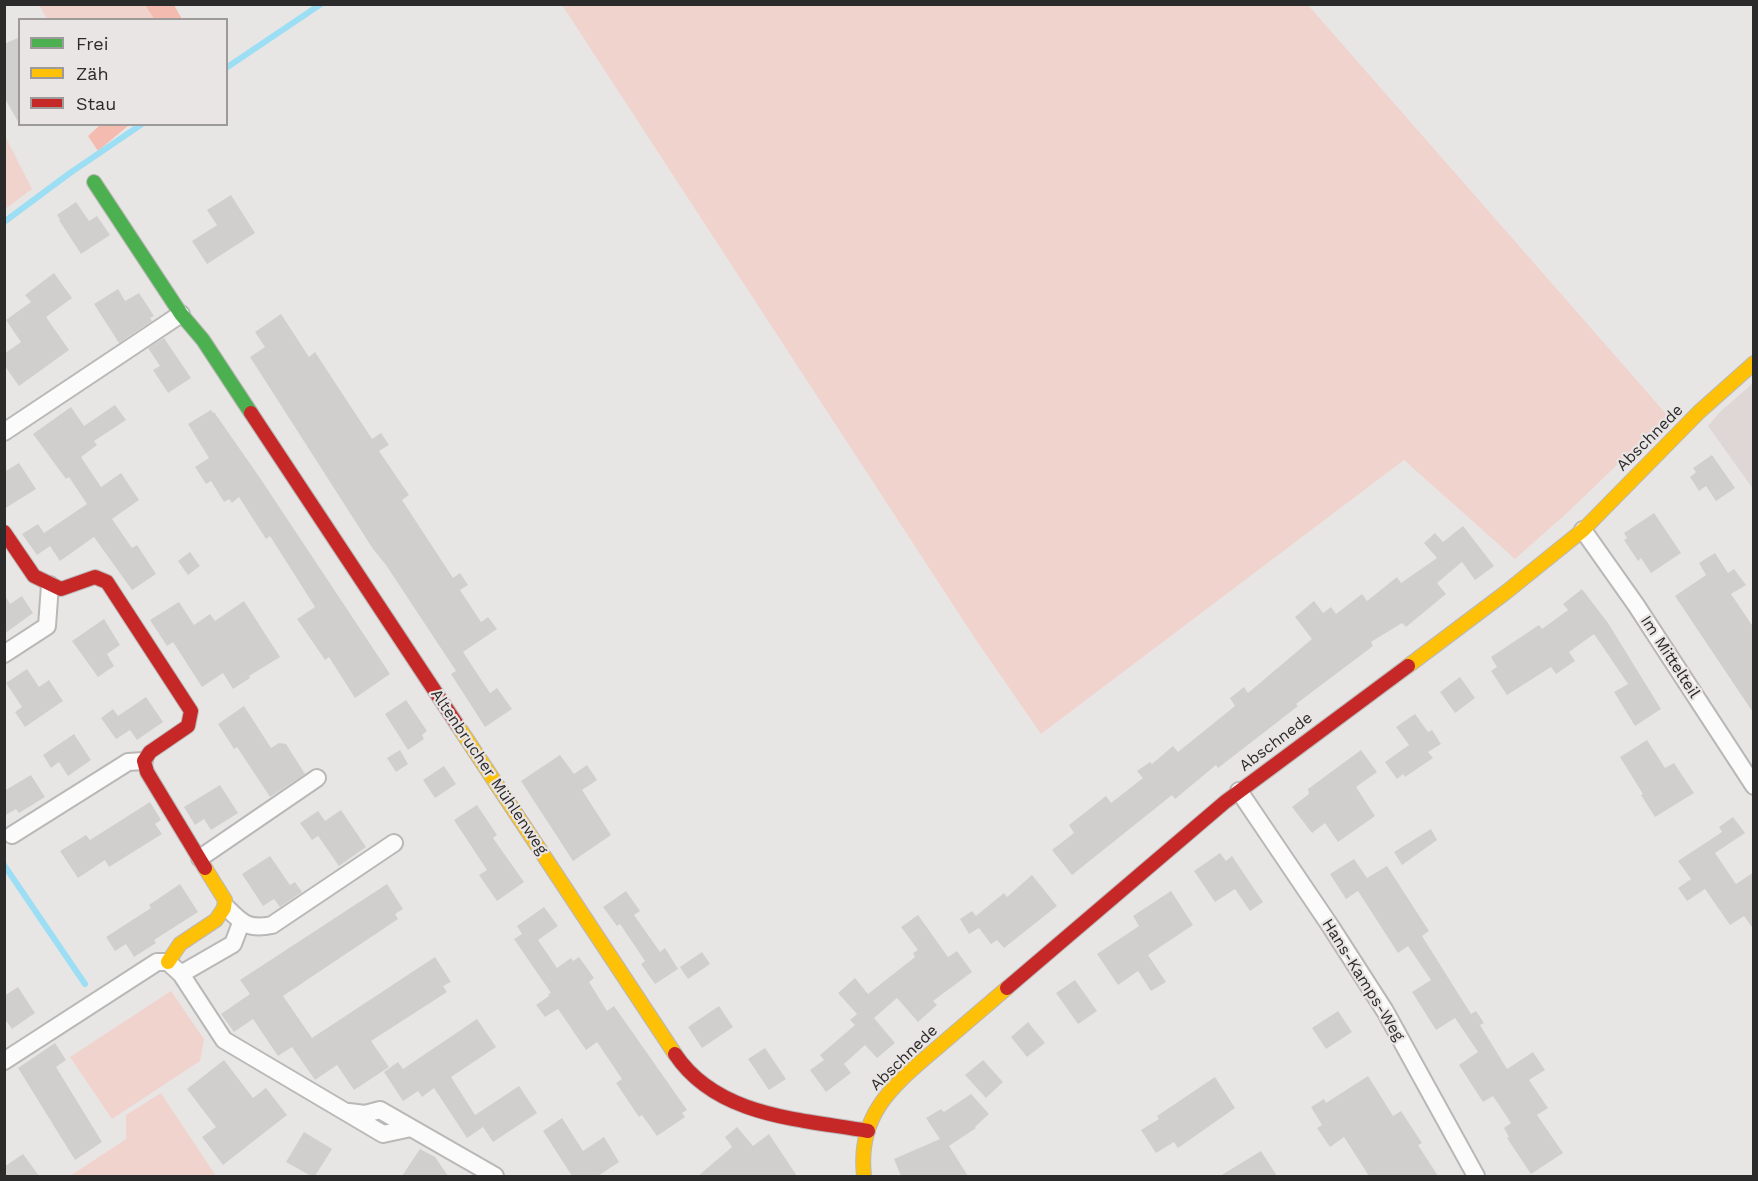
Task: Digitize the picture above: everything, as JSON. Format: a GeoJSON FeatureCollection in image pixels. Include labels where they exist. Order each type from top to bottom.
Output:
{"type":"FeatureCollection","features":[{"type":"Feature","properties":{"kind":"street","name":"Altenbrucher Mühlenweg"},"geometry":{"type":"LineString","coordinates":[[94,182],[181,314],[203,340],[679,1060],[698,1082],[712,1092],[742,1106],[868,1131]]}},
{"type":"Feature","properties":{"kind":"street"},"geometry":{"type":"LineString","coordinates":[[4,432],[181,314]]}},
{"type":"Feature","properties":{"kind":"street","name":"Abschnede"},"geometry":{"type":"LineString","coordinates":[[864,1176],[861,1160],[868,1131],[880,1103],[902,1078],[1239,790],[1505,593],[1583,530],[1699,412],[1754,363]]}},
{"type":"Feature","properties":{"kind":"street","name":"Im Mittelteil"},"geometry":{"type":"LineString","coordinates":[[1583,530],[1636,605],[1754,786]]}},
{"type":"Feature","properties":{"kind":"street"},"geometry":{"type":"LineString","coordinates":[[4,532],[34,576],[50,585],[61,590],[95,577],[107,582],[191,711],[188,726],[150,752],[144,761],[147,772],[225,900],[226,907],[241,922],[257,928],[272,925],[394,843]]}},
{"type":"Feature","properties":{"kind":"street"},"geometry":{"type":"LineString","coordinates":[[4,654],[47,626],[50,585]]}},
{"type":"Feature","properties":{"kind":"street"},"geometry":{"type":"LineString","coordinates":[[12,835],[128,762],[144,761]]}},
{"type":"Feature","properties":{"kind":"street"},"geometry":{"type":"LineString","coordinates":[[200,858],[317,778]]}},
{"type":"Feature","properties":{"kind":"street","name":"Hans-Kamps-Weg"},"geometry":{"type":"LineString","coordinates":[[1239,790],[1385,1011],[1476,1176]]}},
{"type":"Feature","properties":{"kind":"street"},"geometry":{"type":"LineString","coordinates":[[168,963],[181,943],[219,919],[226,907]]}},
{"type":"Feature","properties":{"kind":"street"},"geometry":{"type":"LineString","coordinates":[[181,974],[233,944],[241,922]]}},
{"type":"Feature","properties":{"kind":"street"},"geometry":{"type":"LineString","coordinates":[[4,1061],[157,962],[168,963],[181,974],[224,1040],[383,1134],[411,1128],[495,1176]]}},
{"type":"Feature","properties":{"kind":"shaded area"},"geometry":{"type":"Polygon","coordinates":[[[39,5],[145,5],[153,18],[46,18],[39,5]]]}},
{"type":"Feature","properties":{"kind":"shaded area"},"geometry":{"type":"Polygon","coordinates":[[[145,5],[174,5],[181,18],[153,18],[145,5]]]}},
{"type":"Feature","properties":{"kind":"shaded area"},"geometry":{"type":"Polygon","coordinates":[[[562,5],[1308,5],[1668,416],[1567,513],[1515,559],[1404,460],[1041,734],[976,640],[562,5]]]}},
{"type":"Feature","properties":{"kind":"shaded area"},"geometry":{"type":"Polygon","coordinates":[[[99,126],[128,126],[98,151],[88,136],[99,126]]]}},
{"type":"Feature","properties":{"kind":"shaded area"},"geometry":{"type":"Polygon","coordinates":[[[5,136],[32,189],[4,209],[5,136]]]}},
{"type":"Feature","properties":{"kind":"shaded area"},"geometry":{"type":"Polygon","coordinates":[[[1753,383],[1753,489],[1708,426],[1720,412],[1753,383]]]}},
{"type":"Feature","properties":{"kind":"shaded area"},"geometry":{"type":"Polygon","coordinates":[[[171,991],[204,1039],[200,1061],[112,1119],[70,1057],[171,991]]]}},
{"type":"Feature","properties":{"kind":"shaded area"},"geometry":{"type":"Polygon","coordinates":[[[161,1093],[216,1176],[70,1176],[126,1139],[126,1115],[161,1093]]]}},
{"type":"Feature","properties":{"kind":"building"},"geometry":{"type":"Polygon","coordinates":[[[18,38],[18,122],[4,97],[4,44],[18,38]]]}},
{"type":"Feature","properties":{"kind":"building"},"geometry":{"type":"Polygon","coordinates":[[[231,195],[255,233],[207,264],[192,241],[217,225],[207,210],[231,195]]]}},
{"type":"Feature","properties":{"kind":"building"},"geometry":{"type":"Polygon","coordinates":[[[76,202],[89,221],[97,216],[110,235],[81,254],[57,215],[76,202]]]}},
{"type":"Feature","properties":{"kind":"building"},"geometry":{"type":"Polygon","coordinates":[[[54,273],[72,298],[46,317],[69,350],[19,386],[4,365],[4,354],[21,342],[6,320],[31,302],[25,295],[54,273]]]}},
{"type":"Feature","properties":{"kind":"building"},"geometry":{"type":"Polygon","coordinates":[[[118,289],[125,301],[139,293],[154,316],[150,318],[152,321],[119,343],[94,304],[118,289]]]}},
{"type":"Feature","properties":{"kind":"building"},"geometry":{"type":"Polygon","coordinates":[[[281,314],[309,357],[315,352],[372,439],[381,433],[389,445],[379,451],[409,495],[402,500],[453,578],[460,573],[468,585],[460,590],[481,622],[488,617],[497,629],[463,652],[490,693],[497,688],[512,709],[485,727],[451,674],[456,671],[373,549],[250,357],[265,347],[255,332],[281,314]]]}},
{"type":"Feature","properties":{"kind":"building"},"geometry":{"type":"Polygon","coordinates":[[[164,338],[191,378],[168,393],[153,370],[160,366],[148,348],[164,338]]]}},
{"type":"Feature","properties":{"kind":"building"},"geometry":{"type":"Polygon","coordinates":[[[115,405],[126,420],[94,441],[97,445],[81,457],[101,487],[121,473],[139,500],[112,519],[132,548],[137,545],[156,574],[132,590],[94,537],[60,561],[50,546],[37,555],[22,534],[38,524],[44,533],[87,504],[69,477],[66,479],[33,434],[71,407],[84,426],[115,405]]]}},
{"type":"Feature","properties":{"kind":"building"},"geometry":{"type":"Polygon","coordinates":[[[211,410],[260,478],[390,674],[355,698],[329,657],[325,660],[297,619],[315,607],[270,536],[266,539],[239,497],[232,503],[229,499],[224,502],[211,481],[206,484],[195,467],[209,458],[188,424],[211,410]]]}},
{"type":"Feature","properties":{"kind":"building"},"geometry":{"type":"Polygon","coordinates":[[[1712,455],[1735,488],[1716,501],[1706,486],[1699,491],[1690,477],[1696,472],[1693,468],[1712,455]]]}},
{"type":"Feature","properties":{"kind":"building"},"geometry":{"type":"Polygon","coordinates":[[[19,463],[36,489],[4,509],[4,472],[19,463]]]}},
{"type":"Feature","properties":{"kind":"building"},"geometry":{"type":"Polygon","coordinates":[[[1654,513],[1681,553],[1651,573],[1641,558],[1638,561],[1624,540],[1627,538],[1624,533],[1654,513]]]}},
{"type":"Feature","properties":{"kind":"building"},"geometry":{"type":"Polygon","coordinates":[[[1463,526],[1494,566],[1475,580],[1462,562],[1437,583],[1446,594],[1406,627],[1402,623],[1371,642],[1373,646],[1296,704],[1298,706],[1218,768],[1216,765],[1175,799],[1172,795],[1072,875],[1052,850],[1074,833],[1069,825],[1106,796],[1111,803],[1143,778],[1137,771],[1150,762],[1152,764],[1173,746],[1178,752],[1235,706],[1230,698],[1244,687],[1248,693],[1312,639],[1295,617],[1314,601],[1323,613],[1331,607],[1336,614],[1362,594],[1367,601],[1397,577],[1401,583],[1437,558],[1424,543],[1435,533],[1443,542],[1463,526]]]}},
{"type":"Feature","properties":{"kind":"building"},"geometry":{"type":"Polygon","coordinates":[[[190,552],[200,566],[188,575],[178,561],[190,552]]]}},
{"type":"Feature","properties":{"kind":"building"},"geometry":{"type":"Polygon","coordinates":[[[1715,553],[1728,573],[1734,569],[1746,585],[1731,594],[1754,628],[1754,714],[1675,596],[1706,575],[1699,563],[1715,553]]]}},
{"type":"Feature","properties":{"kind":"building"},"geometry":{"type":"Polygon","coordinates":[[[1582,589],[1608,623],[1661,709],[1635,726],[1614,692],[1628,684],[1594,634],[1569,652],[1575,661],[1556,674],[1551,667],[1507,695],[1491,671],[1497,667],[1491,657],[1539,625],[1542,629],[1568,610],[1563,604],[1582,589]]]}},
{"type":"Feature","properties":{"kind":"building"},"geometry":{"type":"Polygon","coordinates":[[[4,594],[10,604],[22,596],[33,613],[4,634],[4,594]]]}},
{"type":"Feature","properties":{"kind":"building"},"geometry":{"type":"Polygon","coordinates":[[[244,601],[280,657],[233,689],[223,673],[202,687],[173,642],[167,646],[150,620],[179,602],[194,625],[210,614],[215,621],[244,601]]]}},
{"type":"Feature","properties":{"kind":"building"},"geometry":{"type":"Polygon","coordinates":[[[104,619],[120,645],[107,654],[114,666],[98,677],[72,641],[104,619]]]}},
{"type":"Feature","properties":{"kind":"building"},"geometry":{"type":"Polygon","coordinates":[[[27,669],[39,687],[49,680],[63,701],[25,727],[15,712],[22,707],[6,683],[27,669]]]}},
{"type":"Feature","properties":{"kind":"building"},"geometry":{"type":"Polygon","coordinates":[[[1460,677],[1475,698],[1455,713],[1440,692],[1460,677]]]}},
{"type":"Feature","properties":{"kind":"building"},"geometry":{"type":"Polygon","coordinates":[[[146,697],[163,722],[137,740],[130,730],[116,739],[101,718],[113,709],[118,716],[146,697]]]}},
{"type":"Feature","properties":{"kind":"building"},"geometry":{"type":"Polygon","coordinates":[[[406,700],[427,731],[422,735],[424,739],[408,750],[385,714],[406,700]]]}},
{"type":"Feature","properties":{"kind":"building"},"geometry":{"type":"Polygon","coordinates":[[[244,706],[271,748],[279,743],[286,744],[305,774],[270,797],[237,747],[234,749],[218,724],[244,706]]]}},
{"type":"Feature","properties":{"kind":"building"},"geometry":{"type":"Polygon","coordinates":[[[1415,714],[1428,732],[1432,730],[1441,744],[1428,752],[1433,758],[1405,777],[1403,774],[1397,779],[1385,762],[1409,745],[1396,727],[1415,714]]]}},
{"type":"Feature","properties":{"kind":"building"},"geometry":{"type":"Polygon","coordinates":[[[74,734],[91,760],[68,776],[59,762],[51,768],[43,755],[74,734]]]}},
{"type":"Feature","properties":{"kind":"building"},"geometry":{"type":"Polygon","coordinates":[[[1647,740],[1665,768],[1674,763],[1694,793],[1655,817],[1620,757],[1647,740]]]}},
{"type":"Feature","properties":{"kind":"building"},"geometry":{"type":"Polygon","coordinates":[[[400,750],[408,764],[396,772],[387,758],[400,750]]]}},
{"type":"Feature","properties":{"kind":"building"},"geometry":{"type":"Polygon","coordinates":[[[1361,750],[1377,772],[1356,787],[1375,816],[1338,842],[1325,823],[1312,833],[1292,807],[1309,794],[1308,789],[1361,750]]]}},
{"type":"Feature","properties":{"kind":"building"},"geometry":{"type":"Polygon","coordinates":[[[560,755],[574,774],[587,765],[597,780],[582,790],[611,835],[573,861],[521,781],[560,755]]]}},
{"type":"Feature","properties":{"kind":"building"},"geometry":{"type":"Polygon","coordinates":[[[444,766],[456,784],[435,798],[423,780],[444,766]]]}},
{"type":"Feature","properties":{"kind":"building"},"geometry":{"type":"Polygon","coordinates":[[[31,775],[45,797],[19,813],[16,809],[4,816],[4,791],[31,775]]]}},
{"type":"Feature","properties":{"kind":"building"},"geometry":{"type":"Polygon","coordinates":[[[220,785],[238,813],[211,830],[204,819],[195,825],[184,807],[220,785]]]}},
{"type":"Feature","properties":{"kind":"building"},"geometry":{"type":"Polygon","coordinates":[[[150,802],[161,820],[155,824],[162,834],[109,867],[105,860],[78,878],[60,851],[86,835],[90,840],[150,802]]]}},
{"type":"Feature","properties":{"kind":"building"},"geometry":{"type":"Polygon","coordinates":[[[477,805],[497,835],[493,838],[524,882],[497,901],[479,875],[487,870],[454,820],[477,805]]]}},
{"type":"Feature","properties":{"kind":"building"},"geometry":{"type":"Polygon","coordinates":[[[341,810],[366,847],[339,866],[318,836],[312,840],[300,823],[318,811],[325,821],[341,810]]]}},
{"type":"Feature","properties":{"kind":"building"},"geometry":{"type":"Polygon","coordinates":[[[1733,817],[1745,833],[1715,853],[1736,884],[1754,872],[1754,930],[1744,916],[1730,925],[1705,889],[1687,901],[1678,888],[1691,879],[1678,861],[1722,832],[1719,827],[1733,817]]]}},
{"type":"Feature","properties":{"kind":"building"},"geometry":{"type":"Polygon","coordinates":[[[1431,829],[1437,840],[1402,865],[1394,852],[1431,829]]]}},
{"type":"Feature","properties":{"kind":"building"},"geometry":{"type":"Polygon","coordinates":[[[1220,853],[1226,861],[1232,856],[1263,902],[1250,911],[1235,889],[1215,902],[1194,871],[1220,853]]]}},
{"type":"Feature","properties":{"kind":"building"},"geometry":{"type":"Polygon","coordinates":[[[270,856],[290,885],[295,882],[302,892],[280,907],[274,899],[263,906],[242,874],[270,856]]]}},
{"type":"Feature","properties":{"kind":"building"},"geometry":{"type":"Polygon","coordinates":[[[1354,859],[1367,878],[1387,866],[1429,931],[1422,936],[1471,1014],[1476,1011],[1484,1023],[1480,1025],[1507,1069],[1533,1052],[1545,1070],[1529,1080],[1548,1108],[1537,1115],[1563,1153],[1531,1174],[1507,1138],[1509,1137],[1504,1128],[1511,1123],[1493,1096],[1483,1102],[1459,1065],[1478,1052],[1455,1018],[1436,1030],[1412,992],[1431,980],[1408,946],[1398,953],[1358,891],[1346,899],[1330,874],[1354,859]]]}},
{"type":"Feature","properties":{"kind":"building"},"geometry":{"type":"Polygon","coordinates":[[[1032,875],[1057,906],[1004,948],[997,940],[991,944],[979,928],[969,934],[960,919],[972,911],[976,916],[1004,893],[1007,897],[1032,875]]]}},
{"type":"Feature","properties":{"kind":"building"},"geometry":{"type":"Polygon","coordinates":[[[180,884],[198,912],[154,940],[156,943],[134,957],[126,944],[115,951],[106,937],[151,908],[149,905],[180,884]]]}},
{"type":"Feature","properties":{"kind":"building"},"geometry":{"type":"Polygon","coordinates":[[[387,884],[403,909],[395,914],[398,919],[283,996],[312,1038],[435,957],[451,982],[443,986],[447,992],[371,1041],[389,1067],[354,1090],[337,1065],[315,1080],[292,1047],[278,1056],[253,1019],[234,1032],[221,1014],[250,994],[240,980],[387,884]]]}},
{"type":"Feature","properties":{"kind":"building"},"geometry":{"type":"Polygon","coordinates":[[[626,891],[640,911],[634,915],[660,952],[665,948],[678,969],[655,984],[641,964],[645,961],[620,924],[617,926],[603,907],[626,891]]]}},
{"type":"Feature","properties":{"kind":"building"},"geometry":{"type":"Polygon","coordinates":[[[1171,891],[1193,925],[1148,955],[1166,982],[1151,991],[1138,971],[1118,985],[1097,954],[1139,926],[1133,916],[1171,891]]]}},
{"type":"Feature","properties":{"kind":"building"},"geometry":{"type":"Polygon","coordinates":[[[544,907],[558,926],[538,940],[557,968],[571,958],[573,961],[579,957],[594,978],[589,982],[607,1011],[614,1006],[687,1110],[682,1113],[685,1117],[657,1136],[642,1115],[639,1117],[616,1083],[622,1079],[597,1042],[586,1050],[558,1009],[545,1017],[536,1005],[551,993],[514,939],[522,934],[517,926],[544,907]]]}},
{"type":"Feature","properties":{"kind":"building"},"geometry":{"type":"Polygon","coordinates":[[[918,915],[948,957],[957,951],[972,972],[933,1001],[937,1005],[918,1022],[897,998],[874,1018],[895,1043],[877,1058],[865,1045],[844,1064],[851,1073],[826,1092],[810,1070],[824,1060],[820,1055],[855,1025],[850,1020],[857,1014],[838,993],[855,978],[868,994],[915,957],[913,953],[918,950],[901,927],[918,915]]]}},
{"type":"Feature","properties":{"kind":"building"},"geometry":{"type":"Polygon","coordinates":[[[702,952],[710,964],[688,979],[680,967],[702,952]]]}},
{"type":"Feature","properties":{"kind":"building"},"geometry":{"type":"Polygon","coordinates":[[[1075,980],[1097,1011],[1078,1024],[1056,993],[1075,980]]]}},
{"type":"Feature","properties":{"kind":"building"},"geometry":{"type":"Polygon","coordinates":[[[18,987],[35,1013],[12,1029],[4,1018],[4,996],[18,987]]]}},
{"type":"Feature","properties":{"kind":"building"},"geometry":{"type":"Polygon","coordinates":[[[719,1006],[733,1027],[702,1048],[688,1027],[719,1006]]]}},
{"type":"Feature","properties":{"kind":"building"},"geometry":{"type":"Polygon","coordinates":[[[1338,1011],[1352,1032],[1326,1049],[1312,1028],[1338,1011]]]}},
{"type":"Feature","properties":{"kind":"building"},"geometry":{"type":"Polygon","coordinates":[[[477,1019],[496,1047],[451,1077],[475,1115],[519,1086],[537,1113],[493,1142],[483,1127],[467,1138],[434,1088],[422,1097],[418,1091],[403,1101],[384,1072],[398,1062],[403,1069],[477,1019]]]}},
{"type":"Feature","properties":{"kind":"building"},"geometry":{"type":"Polygon","coordinates":[[[1028,1022],[1045,1043],[1027,1057],[1011,1037],[1028,1022]]]}},
{"type":"Feature","properties":{"kind":"building"},"geometry":{"type":"Polygon","coordinates":[[[55,1043],[66,1060],[56,1067],[102,1142],[75,1160],[18,1068],[55,1043]]]}},
{"type":"Feature","properties":{"kind":"building"},"geometry":{"type":"Polygon","coordinates":[[[765,1048],[786,1079],[769,1090],[748,1059],[765,1048]]]}},
{"type":"Feature","properties":{"kind":"building"},"geometry":{"type":"Polygon","coordinates":[[[224,1060],[253,1098],[266,1088],[287,1115],[223,1165],[202,1137],[216,1127],[187,1089],[224,1060]]]}},
{"type":"Feature","properties":{"kind":"building"},"geometry":{"type":"Polygon","coordinates":[[[983,1060],[1003,1082],[986,1098],[965,1075],[983,1060]]]}},
{"type":"Feature","properties":{"kind":"building"},"geometry":{"type":"Polygon","coordinates":[[[1368,1076],[1393,1116],[1401,1111],[1422,1143],[1418,1145],[1438,1176],[1369,1176],[1344,1137],[1330,1147],[1317,1128],[1322,1125],[1311,1107],[1324,1099],[1326,1103],[1368,1076]]]}},
{"type":"Feature","properties":{"kind":"building"},"geometry":{"type":"Polygon","coordinates":[[[1215,1077],[1235,1108],[1178,1148],[1174,1142],[1156,1153],[1141,1130],[1159,1119],[1157,1116],[1215,1077]]]}},
{"type":"Feature","properties":{"kind":"building"},"geometry":{"type":"Polygon","coordinates":[[[971,1094],[989,1114],[976,1128],[949,1146],[968,1176],[901,1176],[894,1159],[940,1139],[926,1118],[941,1109],[944,1112],[971,1094]]]}},
{"type":"Feature","properties":{"kind":"building"},"geometry":{"type":"Polygon","coordinates":[[[562,1118],[583,1151],[604,1137],[619,1162],[598,1176],[572,1176],[543,1131],[562,1118]]]}},
{"type":"Feature","properties":{"kind":"building"},"geometry":{"type":"Polygon","coordinates":[[[737,1127],[753,1146],[769,1134],[797,1176],[698,1176],[732,1147],[725,1137],[737,1127]]]}},
{"type":"Feature","properties":{"kind":"building"},"geometry":{"type":"Polygon","coordinates":[[[304,1132],[332,1149],[315,1176],[286,1162],[304,1132]]]}},
{"type":"Feature","properties":{"kind":"building"},"geometry":{"type":"Polygon","coordinates":[[[420,1149],[435,1157],[448,1176],[402,1176],[420,1149]]]}},
{"type":"Feature","properties":{"kind":"building"},"geometry":{"type":"Polygon","coordinates":[[[1261,1151],[1277,1176],[1220,1176],[1261,1151]]]}},
{"type":"Feature","properties":{"kind":"building"},"geometry":{"type":"Polygon","coordinates":[[[23,1154],[39,1176],[4,1176],[4,1167],[23,1154]]]}},
{"type":"Feature","properties":{"kind":"waterway"},"geometry":{"type":"LineString","coordinates":[[228,67],[321,4]]}},
{"type":"Feature","properties":{"kind":"waterway"},"geometry":{"type":"LineString","coordinates":[[4,222],[139,126]]}},
{"type":"Feature","properties":{"kind":"waterway"},"geometry":{"type":"LineString","coordinates":[[4,865],[85,984]]}},
{"type":"Feature","properties":{"kind":"traffic: fast"},"geometry":{"type":"LineString","coordinates":[[94,182],[181,314],[203,340],[251,413]]}},
{"type":"Feature","properties":{"kind":"traffic: slow"},"geometry":{"type":"LineString","coordinates":[[1408,666],[1505,593],[1583,530],[1699,412],[1754,363]]}},
{"type":"Feature","properties":{"kind":"traffic: slow"},"geometry":{"type":"LineString","coordinates":[[458,726],[675,1054]]}},
{"type":"Feature","properties":{"kind":"traffic: slow"},"geometry":{"type":"LineString","coordinates":[[168,962],[180,944],[216,920],[224,908],[225,900],[205,868]]}},
{"type":"Feature","properties":{"kind":"traffic: slow"},"geometry":{"type":"LineString","coordinates":[[864,1176],[863,1154],[866,1135],[882,1102],[906,1075],[1007,988]]}},
{"type":"Feature","properties":{"kind":"traffic: jam"},"geometry":{"type":"LineString","coordinates":[[251,413],[458,726]]}},
{"type":"Feature","properties":{"kind":"traffic: jam"},"geometry":{"type":"LineString","coordinates":[[4,532],[34,576],[61,589],[95,577],[107,582],[191,711],[188,726],[150,752],[144,761],[147,772],[205,868]]}},
{"type":"Feature","properties":{"kind":"traffic: jam"},"geometry":{"type":"LineString","coordinates":[[1007,988],[1225,802],[1408,666]]}},
{"type":"Feature","properties":{"kind":"traffic: jam"},"geometry":{"type":"LineString","coordinates":[[675,1054],[693,1075],[713,1091],[737,1103],[788,1118],[868,1131]]}}]}
